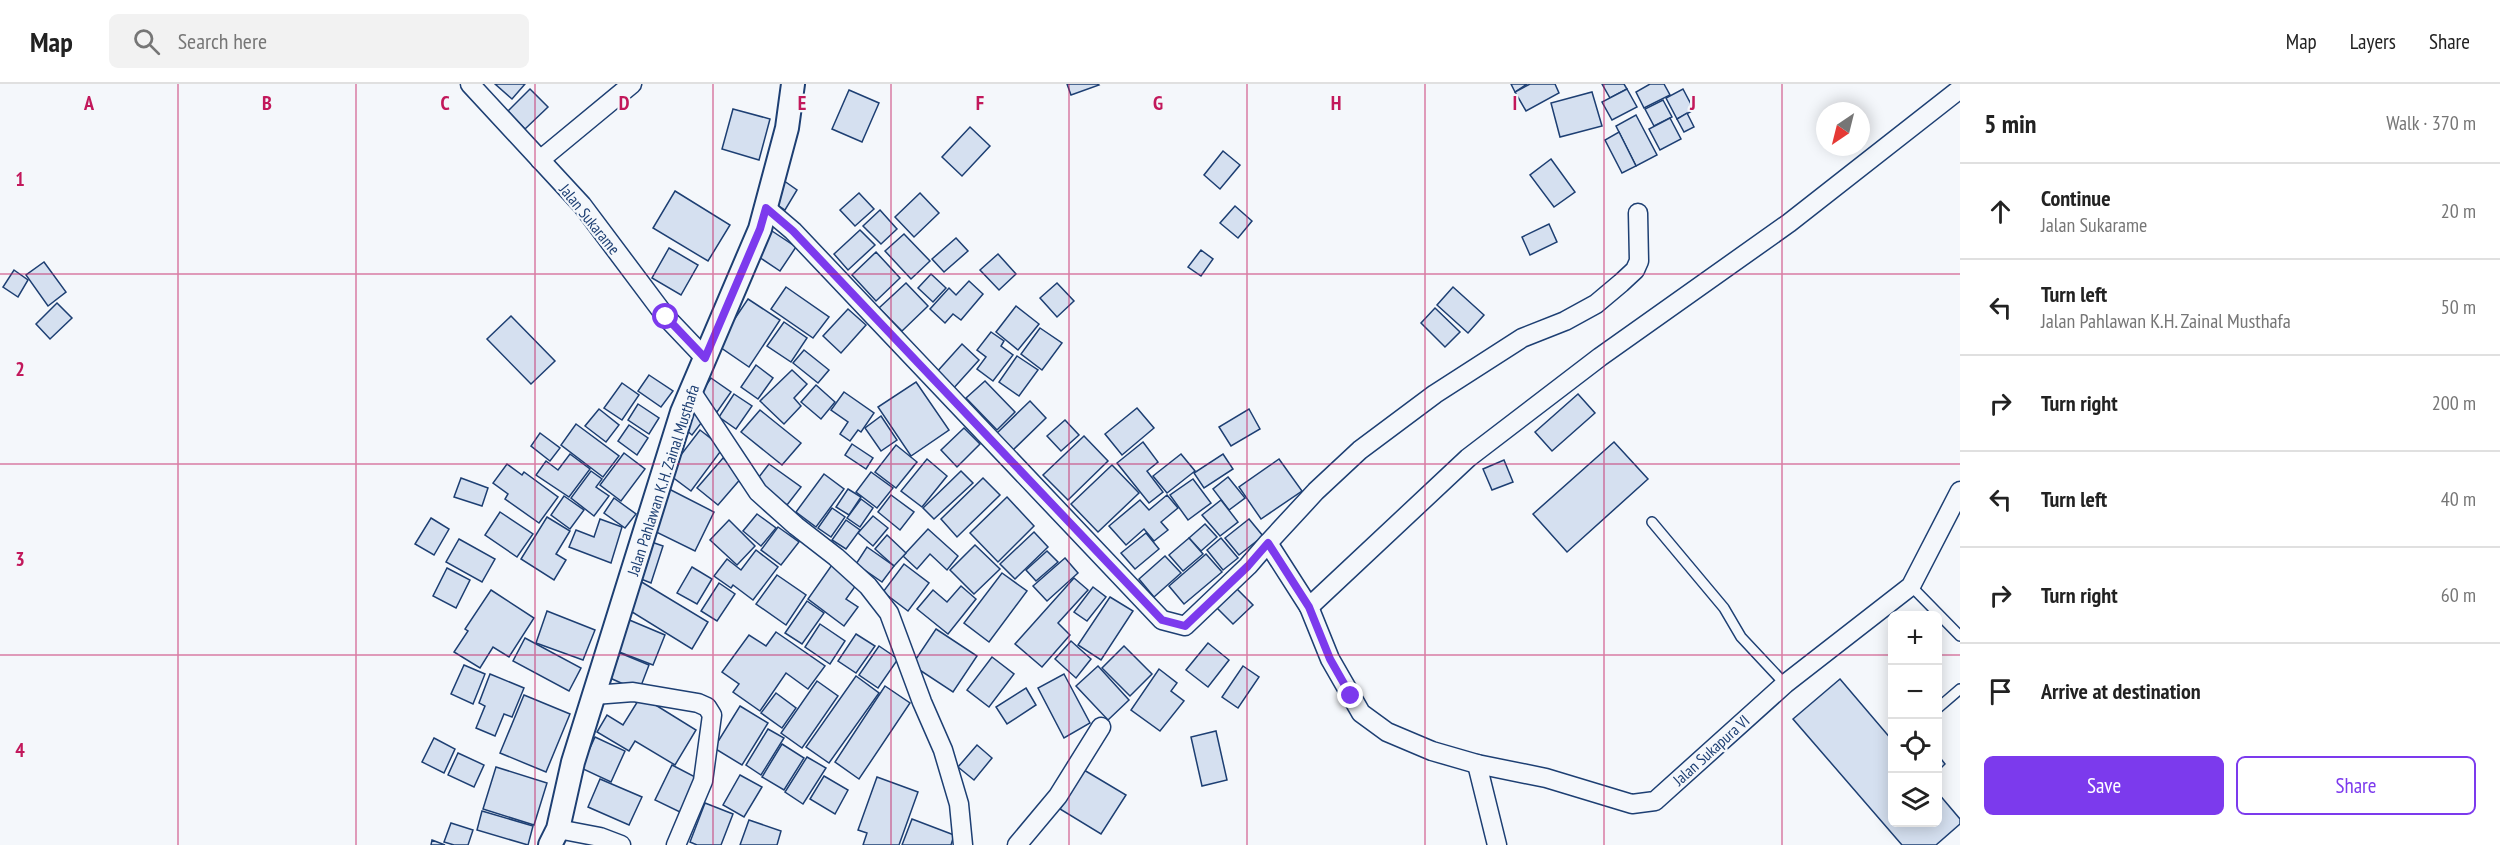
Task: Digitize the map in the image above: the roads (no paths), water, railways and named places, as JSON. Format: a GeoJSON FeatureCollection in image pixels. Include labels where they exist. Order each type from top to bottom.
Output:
{"type":"FeatureCollection","features":[{"type":"Feature","properties":{"kind":"street","name":"Jalan Sukarame"},"geometry":{"type":"LineString","coordinates":[[470,84],[582,205],[666,317],[705,358]]}},
{"type":"Feature","properties":{"kind":"street"},"geometry":{"type":"LineString","coordinates":[[540,160],[632,84]]}},
{"type":"Feature","properties":{"kind":"street","name":"Jalan Pahlawan K.H. Zainal Musthafa"},"geometry":{"type":"LineString","coordinates":[[554,837],[573,762],[691,391],[760,229],[787,128],[793,84]]}},
{"type":"Feature","properties":{"kind":"street"},"geometry":{"type":"LineString","coordinates":[[1309,607],[1468,458],[1600,357],[1789,223],[1960,89]]}},
{"type":"Feature","properties":{"kind":"street"},"geometry":{"type":"LineString","coordinates":[[766,208],[793,231],[1162,620],[1185,626],[1248,566],[1316,491],[1360,450],[1435,394],[1522,338],[1565,321],[1596,304],[1621,283],[1635,270],[1639,261],[1638,213]]}},
{"type":"Feature","properties":{"kind":"street"},"geometry":{"type":"LineString","coordinates":[[691,391],[758,492],[868,586],[889,613],[922,702],[943,750],[959,804],[963,845]]}},
{"type":"Feature","properties":{"kind":"street"},"geometry":{"type":"LineString","coordinates":[[1911,586],[1960,491]]}},
{"type":"Feature","properties":{"kind":"street","name":"Jalan Sukapura VI"},"geometry":{"type":"LineString","coordinates":[[1268,543],[1309,607],[1330,659],[1361,713],[1387,732],[1432,751],[1477,764],[1546,778],[1632,804],[1654,801],[1785,684],[1911,586]]}},
{"type":"Feature","properties":{"kind":"street"},"geometry":{"type":"LineString","coordinates":[[594,695],[633,692],[698,703],[707,707],[712,715],[699,796],[676,845]]}},
{"type":"Feature","properties":{"kind":"street"},"geometry":{"type":"LineString","coordinates":[[1017,845],[1058,796],[1101,727]]}},
{"type":"Feature","properties":{"kind":"street"},"geometry":{"type":"LineString","coordinates":[[1477,764],[1497,845]]}},
{"type":"Feature","properties":{"kind":"street"},"geometry":{"type":"LineString","coordinates":[[554,837],[600,837],[621,845]]}},
{"type":"Feature","properties":{"kind":"lane"},"geometry":{"type":"LineString","coordinates":[[1652,522],[1724,608],[1741,637],[1785,684]]}},
{"type":"Feature","properties":{"kind":"lane"},"geometry":{"type":"LineString","coordinates":[[1911,586],[1960,636]]}},
{"type":"Feature","properties":{"kind":"lane"},"geometry":{"type":"LineString","coordinates":[[1942,705],[1960,689]]}}]}
